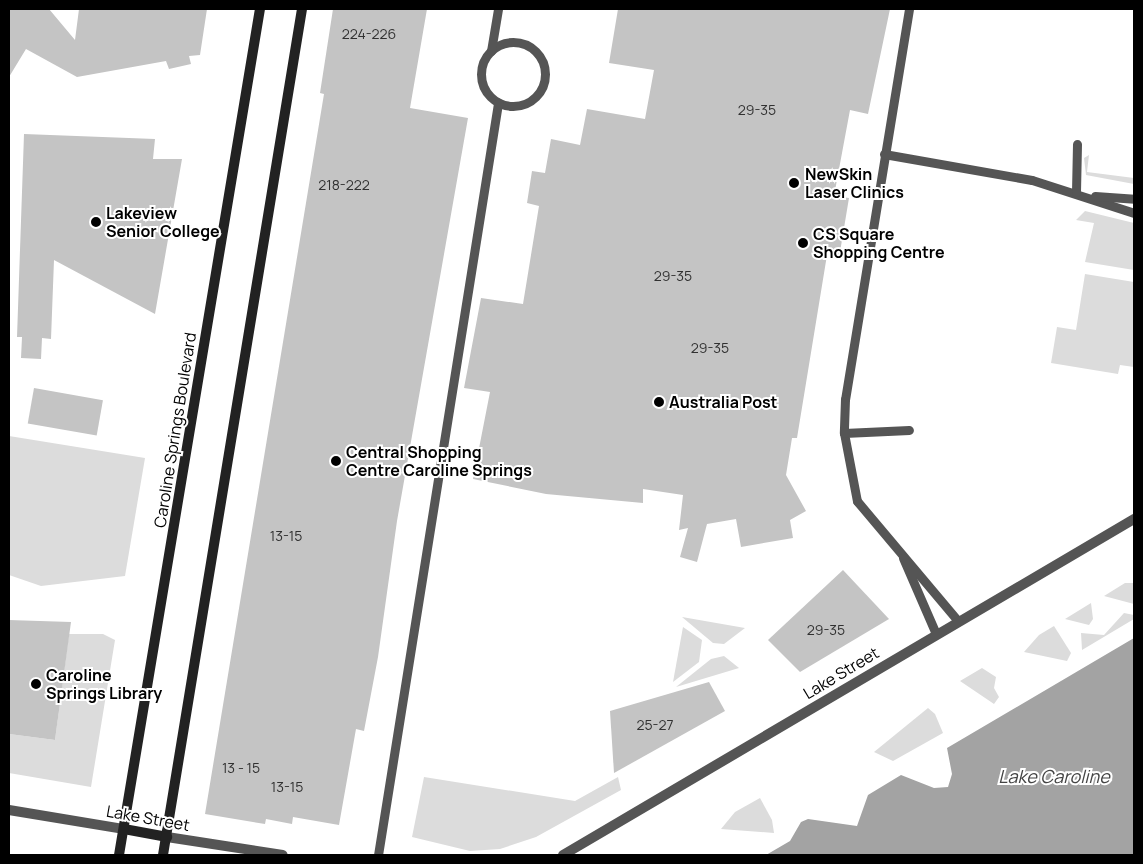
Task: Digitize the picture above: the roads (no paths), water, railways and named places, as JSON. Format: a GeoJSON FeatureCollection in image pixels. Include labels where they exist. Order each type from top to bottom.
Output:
{"type":"FeatureCollection","features":[{"type":"Feature","properties":{"kind":"main road","name":"Caroline Springs Boulevard"},"geometry":{"type":"LineString","coordinates":[[119,855],[260,9]]}},
{"type":"Feature","properties":{"kind":"main road"},"geometry":{"type":"LineString","coordinates":[[163,855],[302,9]]}},
{"type":"Feature","properties":{"kind":"main road","name":"Lake Street"},"geometry":{"type":"LineString","coordinates":[[124,829],[166,837]]}},
{"type":"Feature","properties":{"kind":"street","name":"Lake Street"},"geometry":{"type":"LineString","coordinates":[[563,855],[1134,519]]}},
{"type":"Feature","properties":{"kind":"street","name":"Lake Street"},"geometry":{"type":"LineString","coordinates":[[9,810],[124,829]]}},
{"type":"Feature","properties":{"kind":"street","name":"Lake Street"},"geometry":{"type":"LineString","coordinates":[[166,837],[283,855]]}},
{"type":"Feature","properties":{"kind":"lane"},"geometry":{"type":"LineString","coordinates":[[491,50],[502,44],[523,43],[540,56],[544,65],[544,86],[538,96],[520,106],[498,103],[483,88],[481,67],[491,50],[498,9]]}},
{"type":"Feature","properties":{"kind":"lane"},"geometry":{"type":"LineString","coordinates":[[908,9],[845,399],[844,433],[857,501],[958,621]]}},
{"type":"Feature","properties":{"kind":"lane"},"geometry":{"type":"LineString","coordinates":[[378,855],[498,103]]}},
{"type":"Feature","properties":{"kind":"lane"},"geometry":{"type":"LineString","coordinates":[[1076,192],[1077,144]]}},
{"type":"Feature","properties":{"kind":"lane"},"geometry":{"type":"LineString","coordinates":[[884,154],[1032,180],[1088,195],[1134,213]]}},
{"type":"Feature","properties":{"kind":"lane"},"geometry":{"type":"LineString","coordinates":[[1088,195],[1134,198]]}},
{"type":"Feature","properties":{"kind":"lane"},"geometry":{"type":"LineString","coordinates":[[844,433],[909,430]]}},
{"type":"Feature","properties":{"kind":"lane"},"geometry":{"type":"LineString","coordinates":[[900,551],[936,634]]}},
{"type":"Feature","properties":{"kind":"water","name":"Lake Caroline"},"geometry":{"type":"Polygon","coordinates":[[[1134,638],[1134,855],[766,855],[790,841],[801,822],[808,819],[857,826],[868,795],[901,775],[934,788],[948,787],[952,774],[947,748],[1134,638]]]}},
{"type":"Feature","properties":{"kind":"place","name":"NewSkin Laser Clinics"},"geometry":{"type":"Point","coordinates":[794,183]}},
{"type":"Feature","properties":{"kind":"place","name":"Lakeview Senior College"},"geometry":{"type":"Point","coordinates":[96,222]}},
{"type":"Feature","properties":{"kind":"place","name":"CS Square Shopping Centre"},"geometry":{"type":"Point","coordinates":[803,243]}},
{"type":"Feature","properties":{"kind":"place","name":"Australia Post"},"geometry":{"type":"Point","coordinates":[659,402]}},
{"type":"Feature","properties":{"kind":"place","name":"Central Shopping Centre Caroline Springs"},"geometry":{"type":"Point","coordinates":[336,461]}},
{"type":"Feature","properties":{"kind":"place","name":"Caroline Springs Library"},"geometry":{"type":"Point","coordinates":[36,684]}}]}
